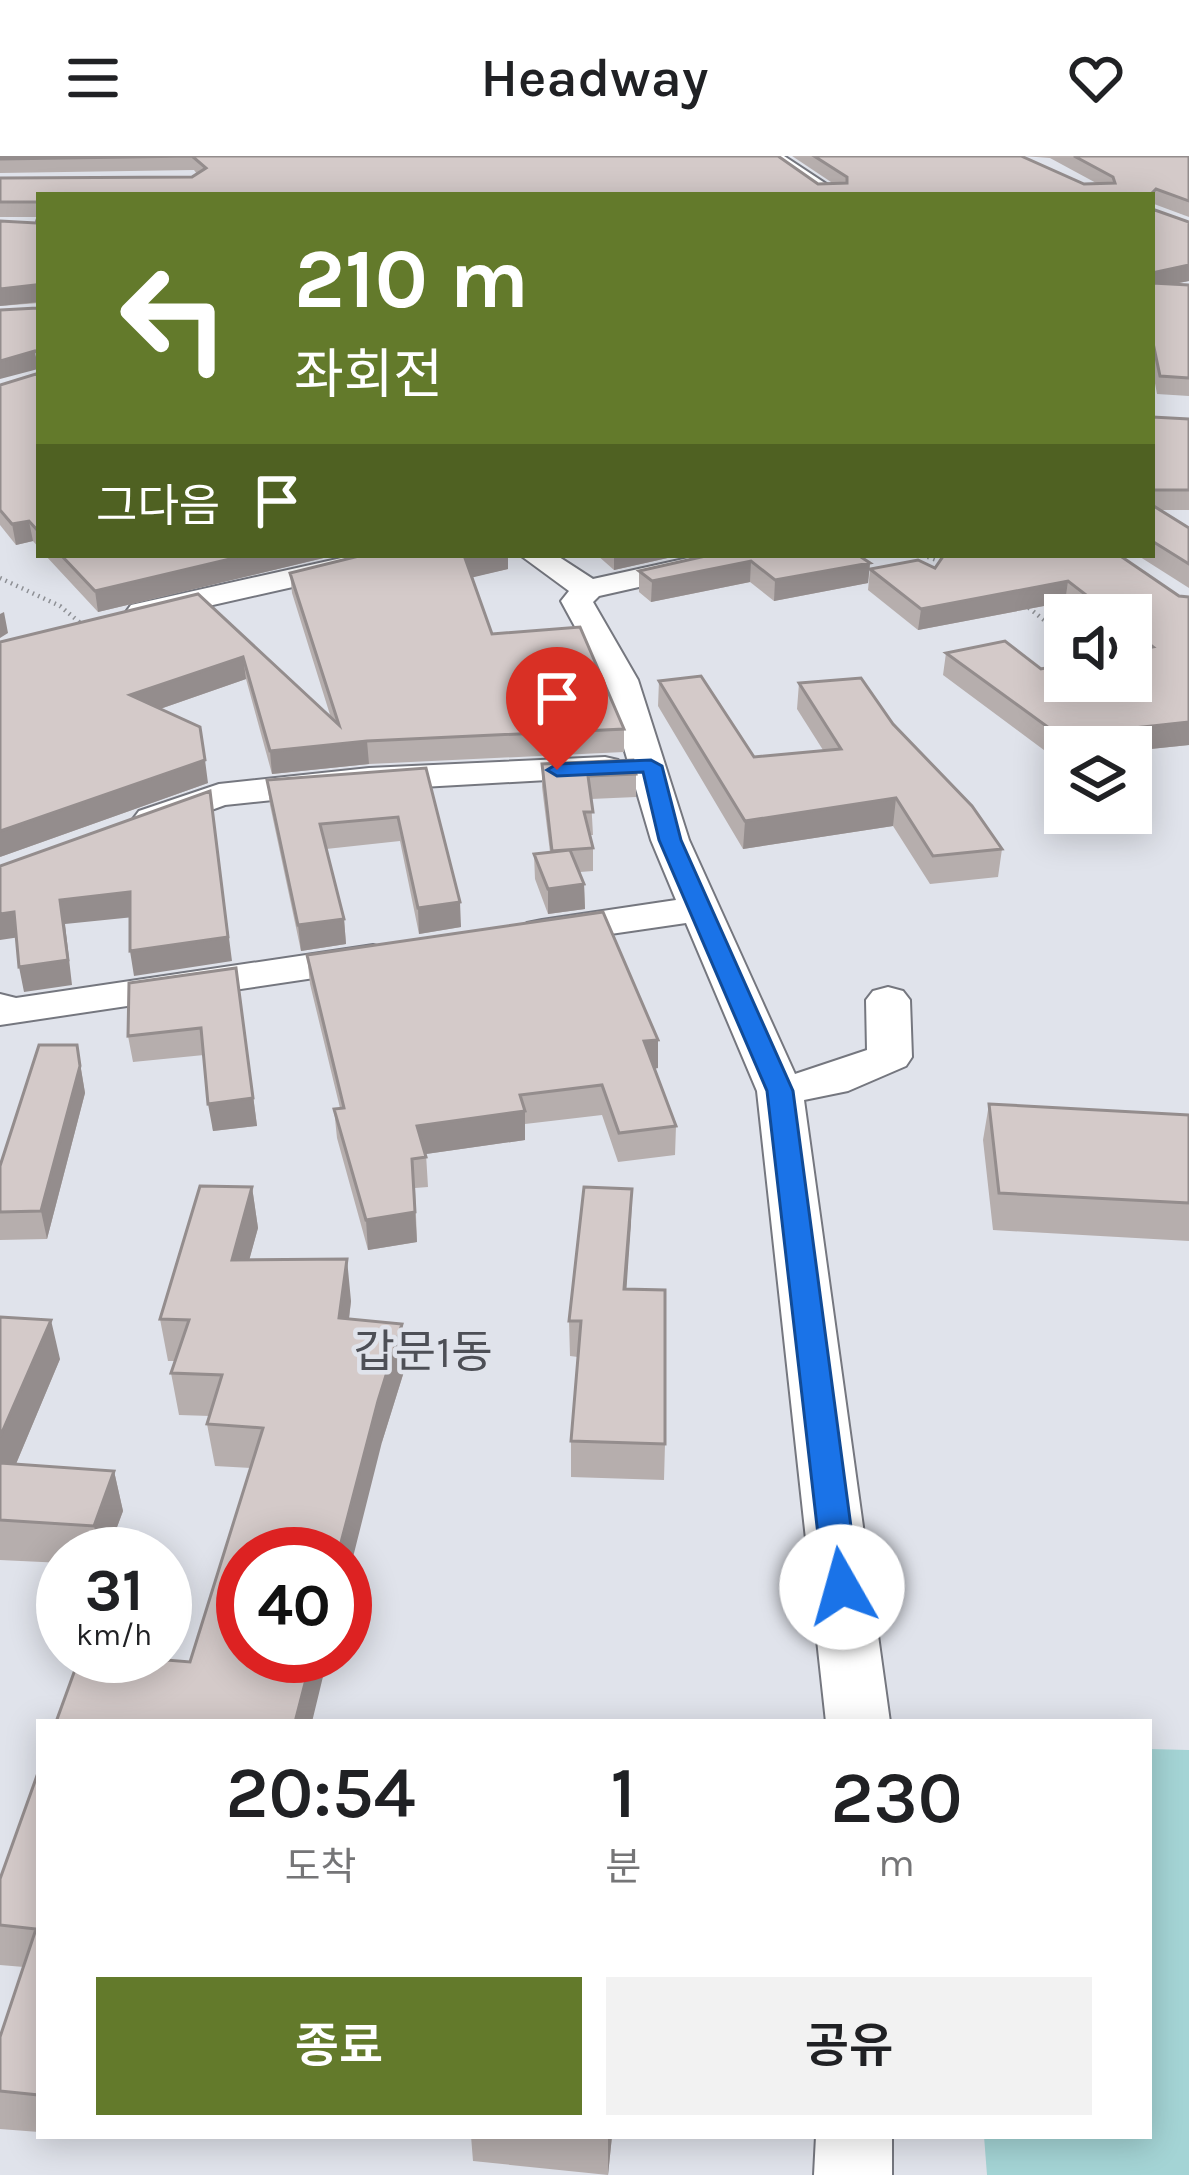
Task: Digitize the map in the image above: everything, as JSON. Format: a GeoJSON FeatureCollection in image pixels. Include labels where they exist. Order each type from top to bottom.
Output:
{"type":"FeatureCollection","features":[{"type":"Feature","properties":{"kind":"street"},"geometry":{"type":"LineString","coordinates":[[772,156],[827,192]]}},
{"type":"Feature","properties":{"kind":"street"},"geometry":{"type":"LineString","coordinates":[[84,626],[381,558]]}},
{"type":"Feature","properties":{"kind":"street"},"geometry":{"type":"LineString","coordinates":[[540,558],[588,589]]}},
{"type":"Feature","properties":{"kind":"street"},"geometry":{"type":"LineString","coordinates":[[729,558],[588,589],[577,602],[622,680],[670,840],[780,1091],[858,1719]]}},
{"type":"Feature","properties":{"kind":"street"},"geometry":{"type":"LineString","coordinates":[[107,836],[219,794],[369,779],[651,766]]}},
{"type":"Feature","properties":{"kind":"street"},"geometry":{"type":"LineString","coordinates":[[491,940],[700,909]]}},
{"type":"Feature","properties":{"kind":"street"},"geometry":{"type":"LineString","coordinates":[[0,1007],[6,1013],[422,950]]}},
{"type":"Feature","properties":{"kind":"street"},"geometry":{"type":"LineString","coordinates":[[780,1091],[832,1081],[890,1057],[887,1000]]}},
{"type":"Feature","properties":{"kind":"street"},"geometry":{"type":"LineString","coordinates":[[853,2175],[854,2139]]}},
{"type":"Feature","properties":{"kind":"path"},"geometry":{"type":"LineString","coordinates":[[931,558],[949,564]]}},
{"type":"Feature","properties":{"kind":"path"},"geometry":{"type":"LineString","coordinates":[[0,578],[60,606],[84,626]]}},
{"type":"Feature","properties":{"kind":"path"},"geometry":{"type":"LineString","coordinates":[[1014,596],[1044,620]]}},
{"type":"Feature","properties":{"kind":"shaded area"},"geometry":{"type":"Polygon","coordinates":[[[1152,1749],[1189,1750],[1189,2175],[987,2175],[984,2139],[1152,2139],[1152,1749]]]}},
{"type":"Feature","properties":{"kind":"building"},"geometry":{"type":"Polygon","coordinates":[[[0,156],[192,156],[0,159],[0,156]]]}},
{"type":"Feature","properties":{"kind":"building"},"geometry":{"type":"Polygon","coordinates":[[[192,156],[778,156],[818,184],[847,183],[847,177],[814,156],[1021,156],[1084,184],[1115,183],[1113,177],[1074,156],[1189,156],[1189,201],[1156,189],[36,192],[36,202],[0,202],[0,178],[192,177],[206,168],[192,156]]]}},
{"type":"Feature","properties":{"kind":"building"},"geometry":{"type":"Polygon","coordinates":[[[1155,210],[1189,222],[1189,265],[1155,272],[1155,210]]]}},
{"type":"Feature","properties":{"kind":"building"},"geometry":{"type":"Polygon","coordinates":[[[0,221],[36,223],[36,285],[0,289],[0,221]]]}},
{"type":"Feature","properties":{"kind":"building"},"geometry":{"type":"Polygon","coordinates":[[[1155,283],[1189,285],[1189,378],[1160,376],[1155,352],[1155,283]]]}},
{"type":"Feature","properties":{"kind":"building"},"geometry":{"type":"Polygon","coordinates":[[[36,308],[36,352],[0,361],[0,310],[36,308]]]}},
{"type":"Feature","properties":{"kind":"building"},"geometry":{"type":"Polygon","coordinates":[[[36,374],[36,529],[29,521],[12,524],[0,510],[0,385],[36,374]]]}},
{"type":"Feature","properties":{"kind":"building"},"geometry":{"type":"Polygon","coordinates":[[[1155,417],[1189,419],[1189,490],[1155,490],[1155,417]]]}},
{"type":"Feature","properties":{"kind":"building"},"geometry":{"type":"Polygon","coordinates":[[[1155,507],[1189,528],[1189,564],[1155,543],[1155,507]]]}},
{"type":"Feature","properties":{"kind":"building"},"geometry":{"type":"Polygon","coordinates":[[[64,558],[234,558],[95,591],[64,558]]]}},
{"type":"Feature","properties":{"kind":"building"},"geometry":{"type":"Polygon","coordinates":[[[351,558],[465,558],[492,634],[580,627],[624,729],[367,741],[270,751],[243,657],[130,695],[200,727],[205,760],[0,831],[0,642],[198,594],[339,725],[290,573],[351,558]]]}},
{"type":"Feature","properties":{"kind":"building"},"geometry":{"type":"Polygon","coordinates":[[[697,558],[862,558],[870,563],[775,580],[751,561],[652,581],[639,571],[697,558]]]}},
{"type":"Feature","properties":{"kind":"building"},"geometry":{"type":"Polygon","coordinates":[[[942,558],[1123,558],[1179,596],[1189,597],[1189,722],[1046,726],[946,653],[1005,641],[1044,668],[1044,702],[1152,702],[1152,594],[1085,594],[1068,581],[921,609],[870,569],[918,560],[935,568],[942,558]]]}},
{"type":"Feature","properties":{"kind":"building"},"geometry":{"type":"Polygon","coordinates":[[[701,676],[754,757],[841,749],[799,683],[861,678],[893,724],[972,806],[1002,849],[933,856],[896,798],[745,821],[659,681],[701,676]]]}},
{"type":"Feature","properties":{"kind":"building"},"geometry":{"type":"Polygon","coordinates":[[[633,760],[636,774],[588,776],[593,812],[584,812],[593,848],[552,851],[542,764],[633,760]]]}},
{"type":"Feature","properties":{"kind":"building"},"geometry":{"type":"Polygon","coordinates":[[[426,768],[460,902],[418,908],[398,817],[320,824],[344,919],[298,925],[267,780],[426,768]]]}},
{"type":"Feature","properties":{"kind":"building"},"geometry":{"type":"Polygon","coordinates":[[[210,791],[228,937],[130,951],[130,892],[60,900],[68,960],[19,967],[14,912],[0,914],[0,866],[210,791]]]}},
{"type":"Feature","properties":{"kind":"building"},"geometry":{"type":"Polygon","coordinates":[[[570,850],[584,884],[548,889],[534,854],[570,850]]]}},
{"type":"Feature","properties":{"kind":"building"},"geometry":{"type":"Polygon","coordinates":[[[603,912],[658,1040],[644,1041],[676,1126],[619,1133],[602,1085],[520,1095],[525,1111],[417,1126],[426,1157],[412,1159],[415,1212],[366,1220],[334,1109],[344,1108],[307,955],[603,912]]]}},
{"type":"Feature","properties":{"kind":"building"},"geometry":{"type":"Polygon","coordinates":[[[236,968],[253,1098],[208,1104],[201,1028],[128,1036],[129,983],[236,968]]]}},
{"type":"Feature","properties":{"kind":"building"},"geometry":{"type":"Polygon","coordinates":[[[39,1045],[77,1045],[80,1066],[41,1211],[0,1212],[0,1166],[39,1045]]]}},
{"type":"Feature","properties":{"kind":"building"},"geometry":{"type":"Polygon","coordinates":[[[989,1104],[1189,1115],[1189,1203],[999,1193],[989,1104]]]}},
{"type":"Feature","properties":{"kind":"building"},"geometry":{"type":"Polygon","coordinates":[[[200,1186],[252,1187],[232,1260],[347,1259],[339,1318],[402,1324],[345,1527],[232,1527],[263,1428],[207,1424],[222,1375],[171,1373],[189,1320],[160,1319],[200,1186]]]}},
{"type":"Feature","properties":{"kind":"building"},"geometry":{"type":"Polygon","coordinates":[[[584,1187],[632,1189],[624,1289],[665,1290],[665,1444],[571,1441],[581,1321],[569,1321],[584,1187]]]}},
{"type":"Feature","properties":{"kind":"building"},"geometry":{"type":"Polygon","coordinates":[[[0,1317],[51,1320],[0,1437],[0,1317]]]}},
{"type":"Feature","properties":{"kind":"building"},"geometry":{"type":"Polygon","coordinates":[[[0,1463],[114,1471],[94,1526],[0,1520],[0,1463]]]}},
{"type":"Feature","properties":{"kind":"building"},"geometry":{"type":"Polygon","coordinates":[[[216,1579],[216,1683],[305,1683],[296,1719],[57,1719],[70,1683],[192,1683],[192,1656],[216,1579]]]}},
{"type":"Feature","properties":{"kind":"building"},"geometry":{"type":"Polygon","coordinates":[[[36,1778],[36,1929],[0,1925],[0,1879],[36,1778]]]}},
{"type":"Feature","properties":{"kind":"building"},"geometry":{"type":"Polygon","coordinates":[[[36,1929],[36,2095],[0,2091],[0,2037],[36,1929]]]}},
{"type":"Feature","properties":{"kind":"district","name":"갑문1동"},"geometry":{"type":"Point","coordinates":[423,1352]}},
{"type":"Feature","properties":{"kind":"route"},"geometry":{"type":"LineString","coordinates":[[557,770],[651,766],[670,840],[780,1091],[842,1587]]}}]}
